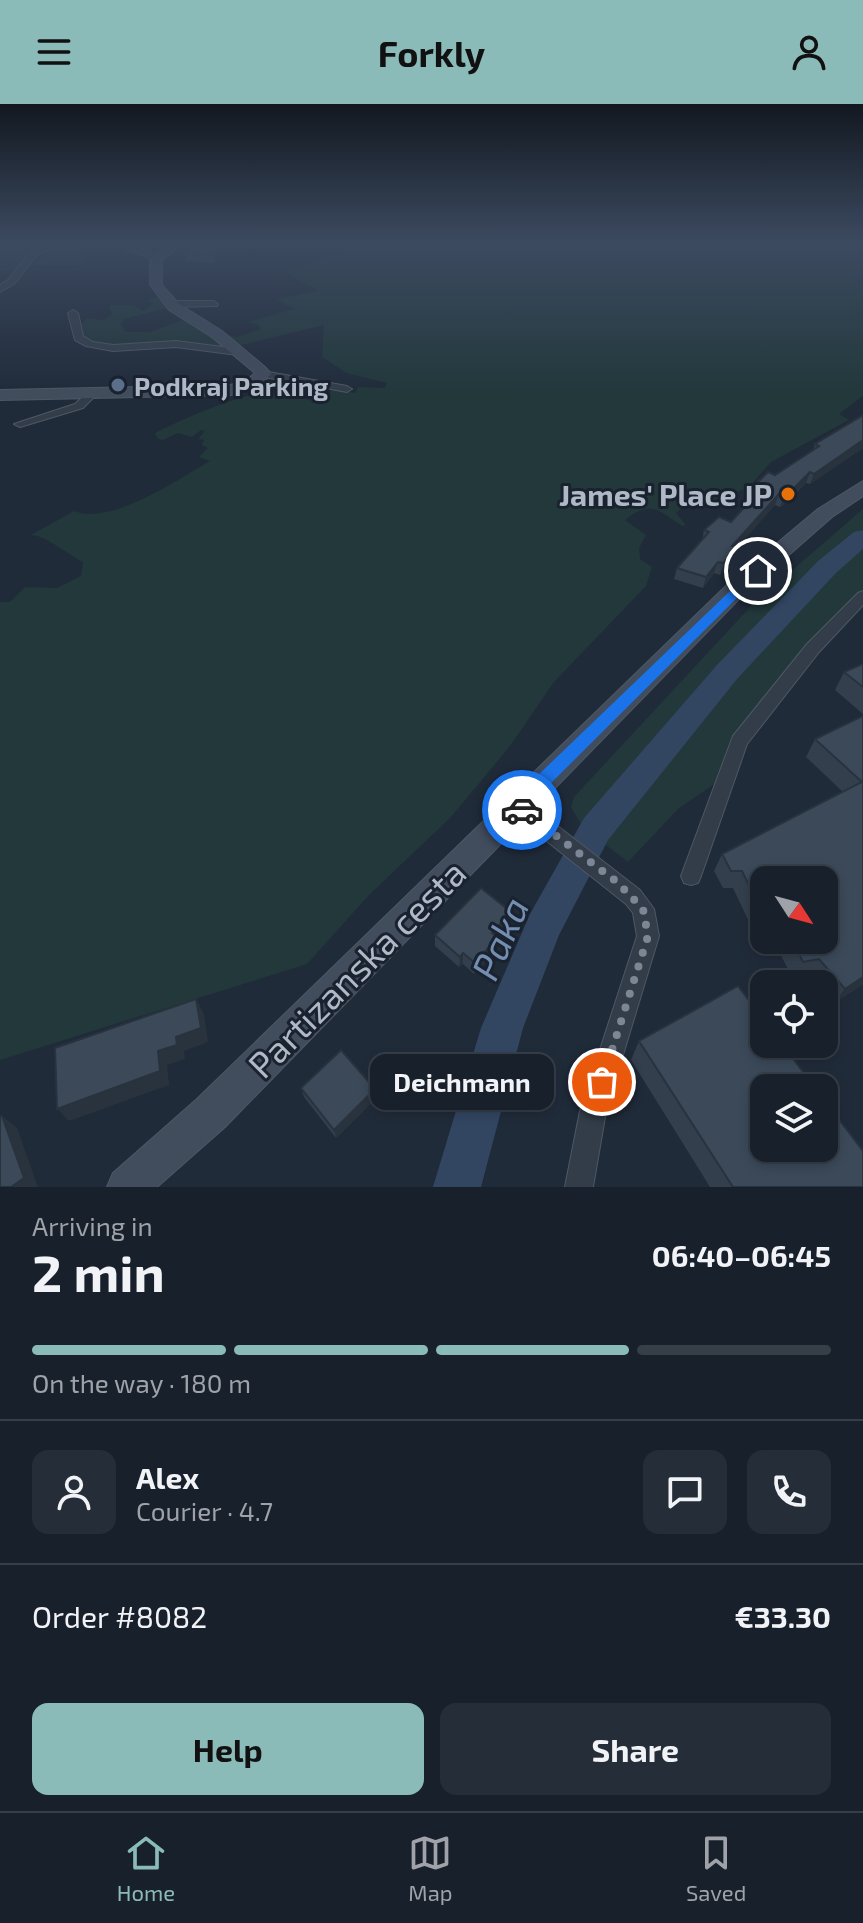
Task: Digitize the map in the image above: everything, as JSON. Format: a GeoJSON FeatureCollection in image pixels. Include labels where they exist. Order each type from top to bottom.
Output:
{"type":"FeatureCollection","features":[{"type":"Feature","properties":{"kind":"main road"},"geometry":{"type":"LineString","coordinates":[[0,395],[231,390],[252,384],[263,374],[172,304],[162,293]]}},
{"type":"Feature","properties":{"kind":"main road","name":"Partizanska cesta"},"geometry":{"type":"LineString","coordinates":[[127,1187],[211,1113],[735,590],[825,513],[863,487]]}},
{"type":"Feature","properties":{"kind":"street"},"geometry":{"type":"LineString","coordinates":[[172,304],[214,304]]}},
{"type":"Feature","properties":{"kind":"street"},"geometry":{"type":"LineString","coordinates":[[73,313],[78,338],[95,347],[173,344],[238,352]]}},
{"type":"Feature","properties":{"kind":"street"},"geometry":{"type":"LineString","coordinates":[[263,374],[347,389]]}},
{"type":"Feature","properties":{"kind":"street"},"geometry":{"type":"LineString","coordinates":[[20,424],[79,406],[91,395]]}},
{"type":"Feature","properties":{"kind":"street"},"geometry":{"type":"LineString","coordinates":[[691,876],[739,741],[813,648],[863,596]]}},
{"type":"Feature","properties":{"kind":"street"},"geometry":{"type":"LineString","coordinates":[[517,806],[617,882],[643,909],[648,936],[593,1111],[579,1187]]}},
{"type":"Feature","properties":{"kind":"green space"},"geometry":{"type":"Polygon","coordinates":[[[310,293],[863,293],[863,396],[839,414],[849,420],[771,462],[748,488],[704,504],[687,502],[676,513],[686,525],[682,526],[660,512],[648,509],[625,520],[646,535],[639,548],[640,559],[652,567],[646,586],[554,682],[510,746],[451,817],[370,894],[307,964],[0,1060],[0,602],[10,602],[25,587],[57,588],[81,576],[83,562],[50,542],[31,535],[74,511],[89,514],[124,507],[210,461],[199,457],[208,448],[202,445],[204,440],[198,439],[205,431],[201,430],[192,437],[178,433],[163,440],[158,439],[155,433],[211,408],[257,394],[292,395],[314,401],[323,399],[333,389],[355,393],[358,387],[385,388],[387,383],[346,373],[322,357],[324,325],[236,346],[225,335],[237,337],[261,329],[257,324],[248,322],[294,309],[277,299],[310,293]]]}},
{"type":"Feature","properties":{"kind":"green space"},"geometry":{"type":"Polygon","coordinates":[[[162,295],[171,307],[124,319],[121,325],[126,332],[150,332],[186,319],[225,345],[217,349],[196,344],[103,346],[84,339],[79,327],[86,318],[104,320],[112,314],[109,305],[133,305],[143,311],[153,304],[147,300],[162,295]]]}},
{"type":"Feature","properties":{"kind":"green space"},"geometry":{"type":"Polygon","coordinates":[[[863,509],[863,529],[772,612],[644,753],[585,831],[571,807],[574,797],[753,604],[863,509]]]}},
{"type":"Feature","properties":{"kind":"green space"},"geometry":{"type":"Polygon","coordinates":[[[863,542],[863,589],[803,650],[720,780],[678,809],[628,862],[598,839],[654,766],[714,696],[807,595],[863,542]]]}},
{"type":"Feature","properties":{"kind":"building"},"geometry":{"type":"Polygon","coordinates":[[[863,415],[863,440],[814,474],[810,472],[784,496],[779,494],[732,546],[735,547],[724,563],[718,562],[706,577],[677,568],[709,532],[704,530],[719,517],[731,522],[762,488],[755,485],[768,472],[775,475],[819,446],[815,444],[863,415]]]}},
{"type":"Feature","properties":{"kind":"building"},"geometry":{"type":"Polygon","coordinates":[[[863,664],[863,687],[844,672],[863,664]]]}},
{"type":"Feature","properties":{"kind":"building"},"geometry":{"type":"Polygon","coordinates":[[[863,716],[863,977],[845,989],[838,981],[838,970],[829,970],[819,959],[803,962],[799,954],[838,954],[838,866],[750,866],[750,887],[742,871],[731,871],[722,854],[862,782],[815,739],[863,716]]]}},
{"type":"Feature","properties":{"kind":"building"},"geometry":{"type":"Polygon","coordinates":[[[481,888],[511,912],[492,933],[498,937],[475,963],[463,953],[460,957],[435,935],[481,888]]]}},
{"type":"Feature","properties":{"kind":"building"},"geometry":{"type":"Polygon","coordinates":[[[738,986],[750,1002],[750,1058],[792,1058],[804,1074],[750,1074],[750,1162],[838,1162],[838,1118],[863,1151],[863,1187],[733,1187],[639,1041],[738,986]]]}},
{"type":"Feature","properties":{"kind":"building"},"geometry":{"type":"Polygon","coordinates":[[[196,999],[201,1028],[176,1037],[177,1045],[158,1051],[160,1071],[57,1109],[55,1048],[196,999]]]}},
{"type":"Feature","properties":{"kind":"building"},"geometry":{"type":"Polygon","coordinates":[[[341,1050],[375,1089],[334,1130],[301,1088],[341,1050]]]}},
{"type":"Feature","properties":{"kind":"building"},"geometry":{"type":"Polygon","coordinates":[[[2,1116],[24,1178],[11,1187],[0,1187],[2,1116]]]}},
{"type":"Feature","properties":{"kind":"waterway","name":"Paka"},"geometry":{"type":"LineString","coordinates":[[457,1187],[502,1028],[543,927],[596,829],[727,672],[827,567],[863,537]]}},
{"type":"Feature","properties":{"kind":"way so far"},"geometry":{"type":"LineString","coordinates":[[522,810],[617,882],[643,909],[648,936],[602,1082]]}},
{"type":"Feature","properties":{"kind":"place","name":"Podkraj Parking"},"geometry":{"type":"Point","coordinates":[118,385]}},
{"type":"Feature","properties":{"kind":"place","name":"James' Place JP"},"geometry":{"type":"Point","coordinates":[788,494]}},
{"type":"Feature","properties":{"kind":"place","name":"Deichmann"},"geometry":{"type":"Point","coordinates":[602,1082]}},
{"type":"Feature","properties":{"kind":"route"},"geometry":{"type":"LineString","coordinates":[[522,810],[517,806],[735,590],[758,571]]}}]}
